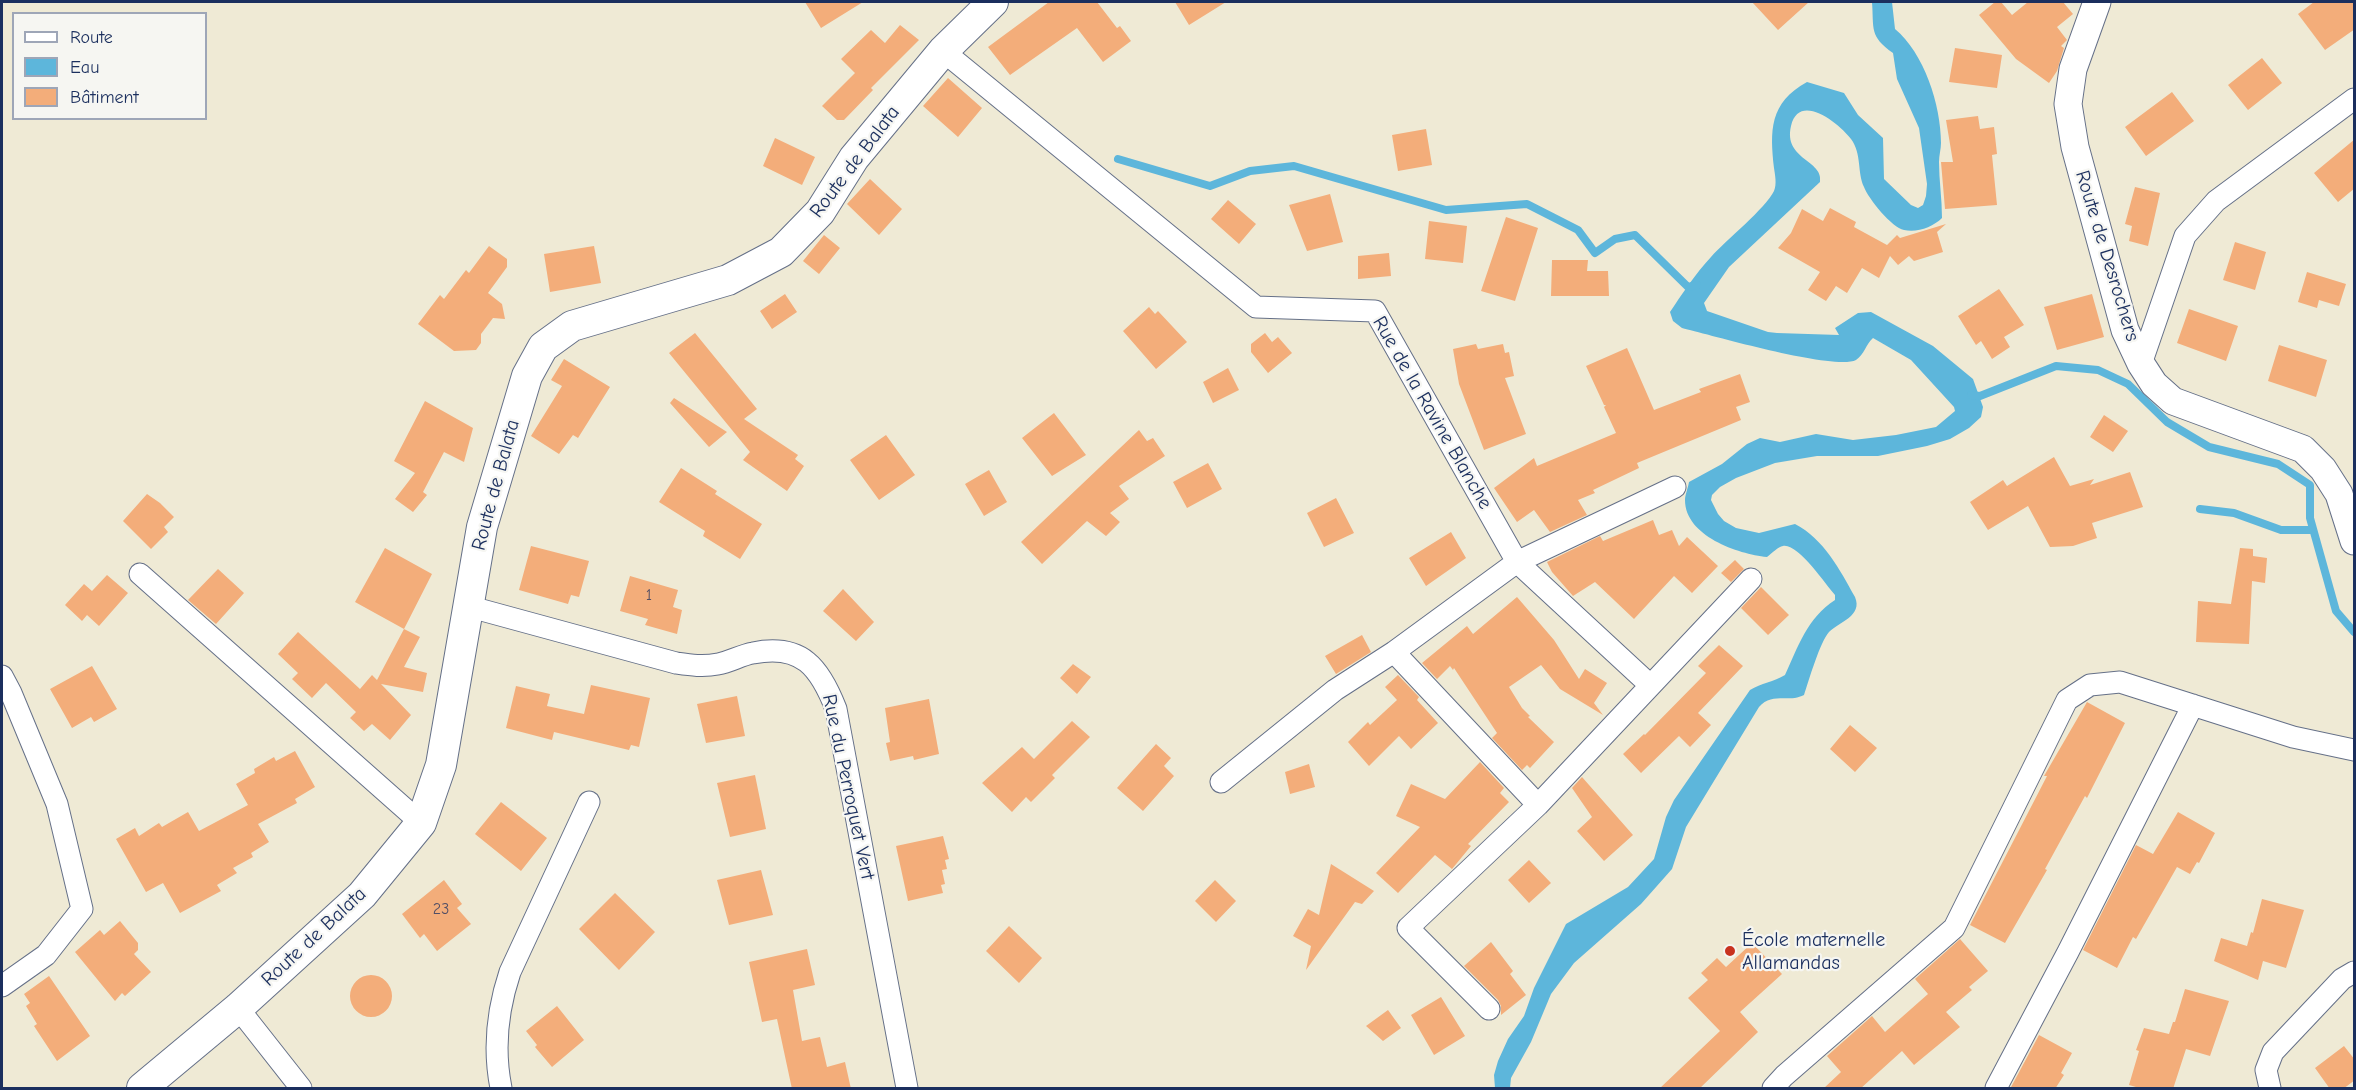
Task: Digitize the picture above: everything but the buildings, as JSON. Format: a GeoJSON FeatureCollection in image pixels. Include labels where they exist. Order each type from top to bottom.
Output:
{"type":"FeatureCollection","features":[{"type":"Feature","properties":{"kind":"main road","name":"Route de Balata"},"geometry":{"type":"LineString","coordinates":[[142,1089],[238,1008],[362,895],[421,824],[441,765],[482,527],[527,376],[543,347],[572,326],[728,280],[781,252],[820,212],[854,158],[943,51],[993,2]]}},
{"type":"Feature","properties":{"kind":"street","name":"Route de Desrochers"},"geometry":{"type":"LineString","coordinates":[[2097,2],[2073,69],[2068,104],[2075,147],[2125,330],[2141,364],[2154,384],[2173,401],[2303,449],[2323,469],[2339,494],[2355,541]]}},
{"type":"Feature","properties":{"kind":"street","name":"Rue de la Ravine Blanche"},"geometry":{"type":"LineString","coordinates":[[943,51],[1256,307],[1375,311],[1517,562],[1650,685]]}},
{"type":"Feature","properties":{"kind":"street"},"geometry":{"type":"LineString","coordinates":[[2141,364],[2185,236],[2216,201],[2355,99]]}},
{"type":"Feature","properties":{"kind":"street"},"geometry":{"type":"LineString","coordinates":[[1221,782],[1335,690],[1394,652],[1517,562],[1676,487]]}},
{"type":"Feature","properties":{"kind":"street"},"geometry":{"type":"LineString","coordinates":[[140,574],[226,653],[421,824]]}},
{"type":"Feature","properties":{"kind":"street"},"geometry":{"type":"LineString","coordinates":[[1489,1010],[1408,928],[1538,805],[1750,579]]}},
{"type":"Feature","properties":{"kind":"street","name":"Rue du Perroquet Vert"},"geometry":{"type":"LineString","coordinates":[[467,606],[676,663],[696,666],[719,664],[755,652],[774,651],[793,654],[805,659],[816,669],[824,680],[836,709],[907,1089]]}},
{"type":"Feature","properties":{"kind":"street"},"geometry":{"type":"LineString","coordinates":[[1394,652],[1538,805]]}},
{"type":"Feature","properties":{"kind":"street"},"geometry":{"type":"LineString","coordinates":[[2,676],[57,804],[82,909],[46,955],[2,986]]}},
{"type":"Feature","properties":{"kind":"street"},"geometry":{"type":"LineString","coordinates":[[1773,1089],[1784,1076],[1954,928],[2067,700],[2090,684],[2120,682],[2293,736],[2355,750]]}},
{"type":"Feature","properties":{"kind":"street"},"geometry":{"type":"LineString","coordinates":[[1996,1089],[2193,705]]}},
{"type":"Feature","properties":{"kind":"street"},"geometry":{"type":"LineString","coordinates":[[501,1089],[496,1039],[501,999],[510,972],[589,802]]}},
{"type":"Feature","properties":{"kind":"street"},"geometry":{"type":"LineString","coordinates":[[2270,1089],[2266,1070],[2272,1052],[2342,979],[2355,972]]}},
{"type":"Feature","properties":{"kind":"street"},"geometry":{"type":"LineString","coordinates":[[238,1008],[301,1089]]}},
{"type":"Feature","properties":{"kind":"water"},"geometry":{"type":"Polygon","coordinates":[[[1872,2],[1892,2],[1895,29],[1914,52],[1929,81],[1940,128],[1939,169],[1942,218],[1929,227],[1914,231],[1904,230],[1893,224],[1866,192],[1857,151],[1851,139],[1829,119],[1811,111],[1802,111],[1795,116],[1790,137],[1798,153],[1820,175],[1820,182],[1729,267],[1704,303],[1707,311],[1777,333],[1839,335],[1835,328],[1858,313],[1871,312],[1933,346],[1973,379],[1983,407],[1981,417],[1969,428],[1950,439],[1927,446],[1878,456],[1817,456],[1775,463],[1736,478],[1720,487],[1712,495],[1711,500],[1718,514],[1724,521],[1736,528],[1759,533],[1795,524],[1805,530],[1823,547],[1837,566],[1855,597],[1856,609],[1849,618],[1829,632],[1822,644],[1804,695],[1769,700],[1759,707],[1686,827],[1672,869],[1641,904],[1574,963],[1551,994],[1531,1042],[1511,1078],[1510,1088],[1495,1088],[1494,1075],[1498,1061],[1508,1039],[1524,1016],[1534,988],[1566,924],[1628,887],[1654,859],[1666,817],[1674,800],[1750,690],[1785,675],[1810,624],[1825,607],[1835,600],[1835,595],[1811,565],[1789,547],[1783,546],[1767,557],[1728,547],[1703,533],[1687,513],[1685,500],[1689,482],[1722,464],[1747,444],[1760,438],[1780,442],[1816,434],[1853,440],[1896,435],[1936,427],[1955,411],[1954,407],[1911,360],[1873,338],[1856,360],[1824,361],[1772,351],[1682,328],[1673,321],[1670,312],[1705,263],[1770,198],[1776,180],[1772,142],[1775,119],[1785,99],[1807,82],[1844,93],[1858,115],[1883,138],[1884,179],[1911,205],[1918,208],[1923,205],[1927,184],[1919,128],[1897,79],[1893,53],[1876,37],[1872,2]]]}},
{"type":"Feature","properties":{"kind":"waterway"},"geometry":{"type":"LineString","coordinates":[[1118,159],[1210,186],[1250,171],[1294,166],[1446,210],[1527,204],[1578,230],[1595,253],[1615,239],[1635,235],[1688,287],[1697,285]]}},
{"type":"Feature","properties":{"kind":"waterway"},"geometry":{"type":"LineString","coordinates":[[1971,395],[1980,396],[2056,366],[2098,370],[2128,384],[2167,422],[2209,447],[2278,464],[2310,485],[2310,518],[2336,611],[2354,632]]}},
{"type":"Feature","properties":{"kind":"waterway"},"geometry":{"type":"LineString","coordinates":[[2200,509],[2234,513],[2281,530],[2313,530]]}},
{"type":"Feature","properties":{"kind":"place","name":"École maternelle Allamandas"},"geometry":{"type":"Point","coordinates":[1730,951]}}]}
